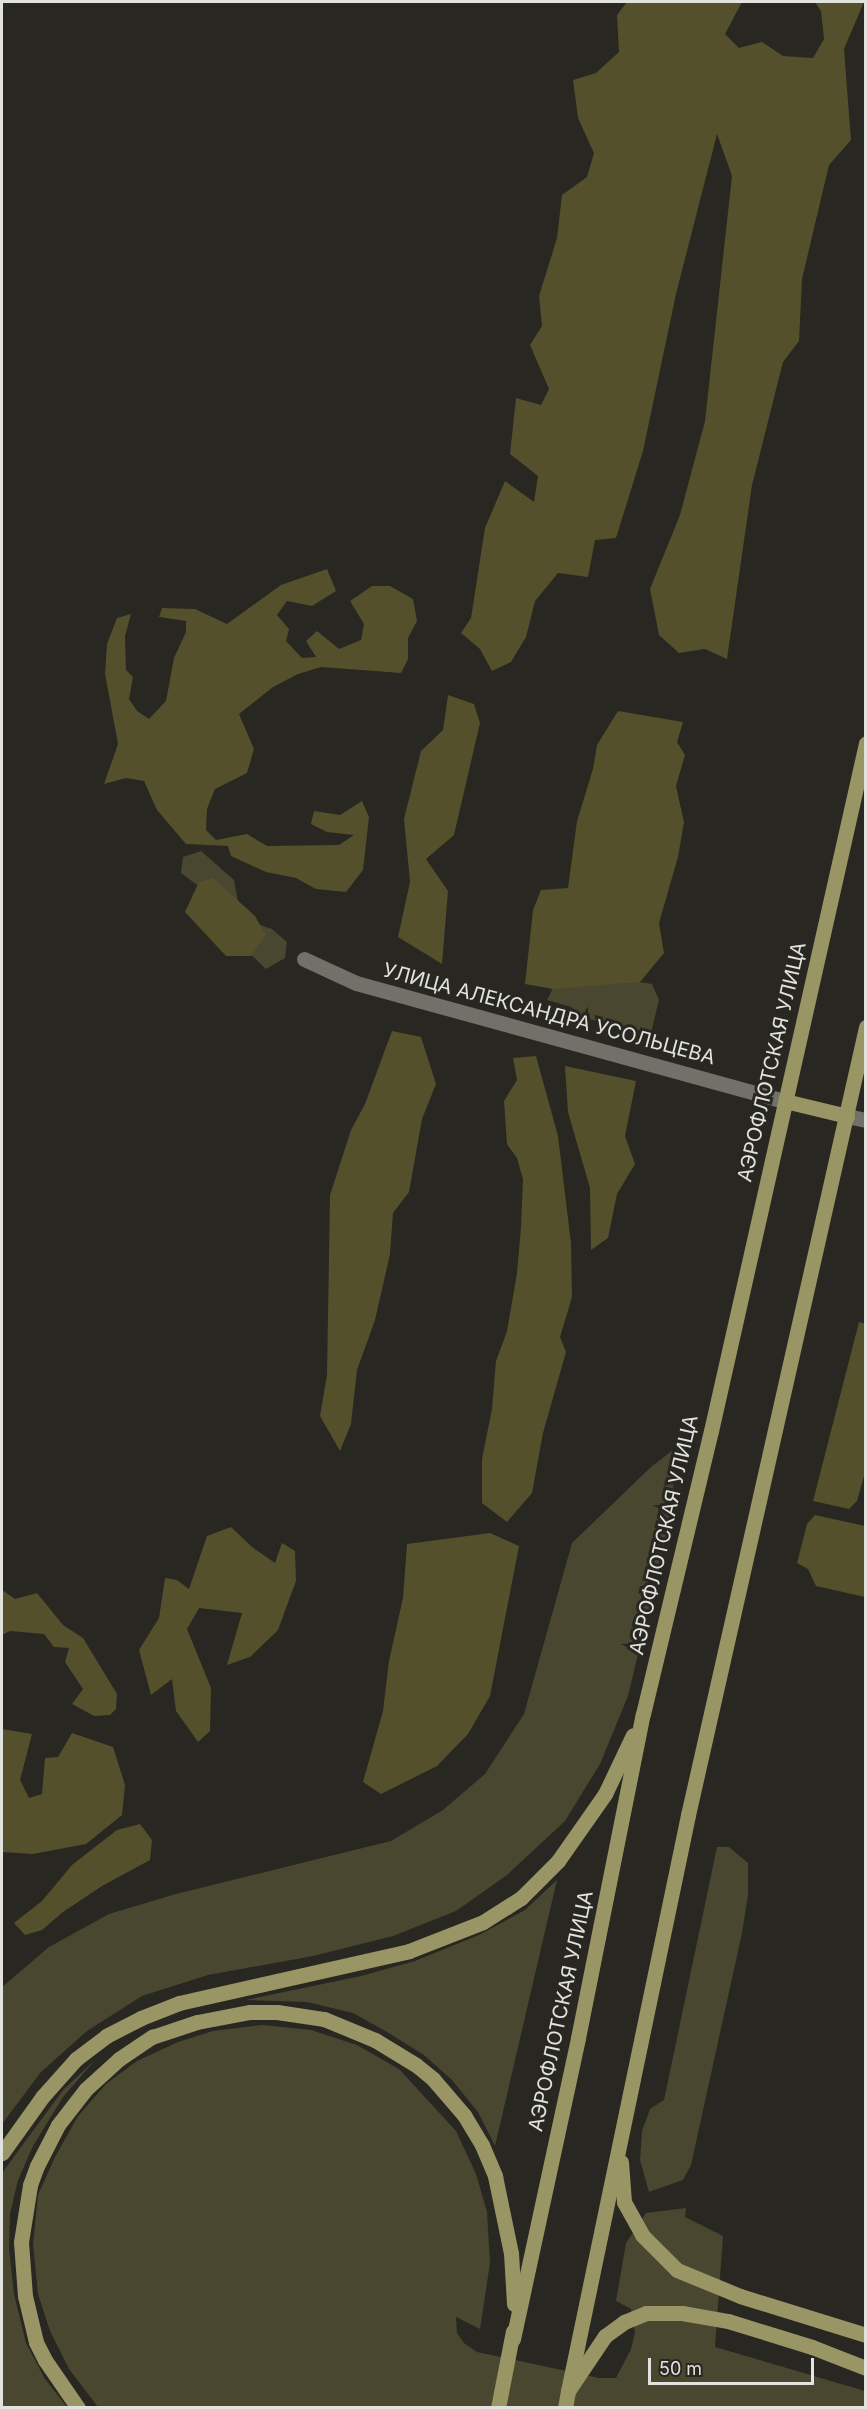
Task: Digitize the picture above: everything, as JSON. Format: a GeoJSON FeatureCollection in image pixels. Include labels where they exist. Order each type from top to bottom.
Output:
{"type":"FeatureCollection","features":[{"type":"Feature","properties":{"kind":"main road","name":"АЭРОФЛОТСКАЯ УЛИЦА"},"geometry":{"type":"LineString","coordinates":[[513,2339],[578,2038],[643,1714],[866,744]]}},
{"type":"Feature","properties":{"kind":"main road"},"geometry":{"type":"LineString","coordinates":[[564,2408],[583,2353],[624,2114],[688,1815],[866,1027]]}},
{"type":"Feature","properties":{"kind":"main road"},"geometry":{"type":"LineString","coordinates":[[785,1101],[847,1116]]}},
{"type":"Feature","properties":{"kind":"main road"},"geometry":{"type":"LineString","coordinates":[[2,2153],[43,2096],[76,2059],[106,2036],[141,2018],[179,2003],[409,1951],[483,1922],[521,1898],[558,1861],[605,1794],[643,1714]]}},
{"type":"Feature","properties":{"kind":"main road"},"geometry":{"type":"LineString","coordinates":[[78,2408],[45,2360],[36,2342],[25,2296],[22,2233],[26,2202],[37,2166],[70,2107],[119,2059],[152,2037],[173,2029],[222,2016],[250,2012],[288,2013],[324,2019],[352,2029],[416,2064],[449,2097],[482,2145],[498,2185],[512,2253],[513,2339],[498,2408]]}},
{"type":"Feature","properties":{"kind":"main road"},"geometry":{"type":"LineString","coordinates":[[624,2114],[620,2175],[624,2202],[642,2235],[676,2270],[740,2296],[866,2335]]}},
{"type":"Feature","properties":{"kind":"main road"},"geometry":{"type":"LineString","coordinates":[[583,2353],[624,2322],[646,2313],[681,2313],[728,2321],[812,2347],[866,2368]]}},
{"type":"Feature","properties":{"kind":"street","name":"УЛИЦА АЛЕКСАНДРА УСОЛЬЦЕВА"},"geometry":{"type":"LineString","coordinates":[[304,959],[356,983],[785,1101]]}},
{"type":"Feature","properties":{"kind":"street"},"geometry":{"type":"LineString","coordinates":[[847,1116],[866,1120]]}},
{"type":"Feature","properties":{"kind":"shaded area"},"geometry":{"type":"Polygon","coordinates":[[[627,2],[742,2],[725,34],[739,48],[762,42],[783,56],[813,58],[824,39],[821,11],[815,2],[864,2],[844,49],[851,140],[829,165],[802,279],[799,341],[783,362],[752,485],[727,659],[705,649],[679,653],[659,635],[650,589],[680,515],[705,421],[732,176],[717,134],[676,294],[643,451],[616,538],[595,540],[588,577],[558,573],[535,601],[526,637],[511,662],[492,671],[480,649],[461,633],[471,618],[485,528],[505,481],[534,502],[538,476],[510,454],[516,398],[541,405],[549,389],[530,345],[542,326],[539,296],[557,238],[562,195],[587,177],[594,153],[578,118],[573,80],[596,73],[619,52],[617,15],[627,2]]]}},
{"type":"Feature","properties":{"kind":"shaded area"},"geometry":{"type":"Polygon","coordinates":[[[327,569],[336,591],[312,606],[287,601],[277,615],[289,629],[286,641],[302,658],[316,657],[306,641],[317,631],[339,649],[361,640],[364,624],[350,601],[372,586],[390,586],[413,599],[417,621],[408,638],[408,659],[401,673],[321,667],[298,674],[273,687],[239,714],[254,749],[247,773],[215,789],[207,809],[206,830],[216,840],[247,834],[267,846],[339,845],[354,835],[327,832],[311,824],[314,811],[340,815],[362,801],[369,817],[363,870],[346,892],[316,889],[296,878],[266,872],[231,856],[228,846],[186,844],[157,810],[144,781],[126,778],[104,784],[118,744],[105,674],[107,644],[117,618],[131,614],[125,636],[126,670],[133,677],[129,699],[137,711],[149,719],[166,701],[174,658],[186,632],[186,621],[159,617],[162,608],[195,609],[227,624],[281,585],[327,569]]]}},
{"type":"Feature","properties":{"kind":"shaded area"},"geometry":{"type":"Polygon","coordinates":[[[448,695],[474,704],[480,723],[454,835],[426,859],[448,891],[442,964],[398,937],[410,882],[404,819],[421,751],[443,730],[448,695]]]}},
{"type":"Feature","properties":{"kind":"shaded area"},"geometry":{"type":"Polygon","coordinates":[[[618,711],[683,722],[677,742],[685,755],[676,786],[684,822],[678,857],[659,923],[664,953],[640,982],[553,989],[525,984],[533,910],[541,890],[568,888],[577,821],[593,769],[597,745],[618,711]]]}},
{"type":"Feature","properties":{"kind":"shaded area"},"geometry":{"type":"Polygon","coordinates":[[[201,851],[234,880],[238,902],[252,922],[272,929],[287,942],[285,958],[266,969],[245,949],[201,888],[181,873],[183,857],[201,851]]]}},
{"type":"Feature","properties":{"kind":"shaded area"},"geometry":{"type":"Polygon","coordinates":[[[213,878],[255,916],[266,935],[251,956],[226,956],[185,912],[199,882],[213,878]]]}},
{"type":"Feature","properties":{"kind":"shaded area"},"geometry":{"type":"Polygon","coordinates":[[[621,979],[652,984],[659,1000],[651,1033],[584,1018],[571,1007],[547,1000],[555,984],[621,979]]]}},
{"type":"Feature","properties":{"kind":"shaded area"},"geometry":{"type":"Polygon","coordinates":[[[392,1031],[421,1037],[436,1084],[422,1119],[409,1192],[393,1213],[390,1254],[375,1320],[357,1370],[351,1424],[340,1451],[320,1416],[327,1375],[330,1195],[351,1130],[365,1104],[392,1031]]]}},
{"type":"Feature","properties":{"kind":"shaded area"},"geometry":{"type":"Polygon","coordinates":[[[536,1056],[558,1136],[571,1243],[572,1297],[560,1337],[566,1352],[543,1433],[532,1493],[507,1522],[482,1503],[482,1459],[492,1409],[496,1361],[507,1331],[517,1273],[521,1227],[523,1179],[517,1158],[507,1144],[504,1101],[517,1080],[513,1058],[536,1056]]]}},
{"type":"Feature","properties":{"kind":"shaded area"},"geometry":{"type":"Polygon","coordinates":[[[565,1066],[636,1081],[625,1136],[635,1164],[617,1194],[608,1238],[591,1250],[590,1188],[568,1112],[565,1066]]]}},
{"type":"Feature","properties":{"kind":"shaded area"},"geometry":{"type":"Polygon","coordinates":[[[859,1322],[866,1324],[866,1469],[857,1501],[849,1509],[813,1501],[859,1322]]]}},
{"type":"Feature","properties":{"kind":"shaded area"},"geometry":{"type":"Polygon","coordinates":[[[673,1450],[673,1509],[628,1696],[600,1764],[565,1821],[507,1875],[456,1911],[393,1936],[313,1956],[208,1975],[142,1996],[87,2031],[41,2072],[2,2124],[2,1987],[49,1947],[109,1914],[176,1894],[391,1841],[443,1810],[485,1774],[524,1714],[572,1543],[651,1467],[673,1450]]]}},
{"type":"Feature","properties":{"kind":"shaded area"},"geometry":{"type":"Polygon","coordinates":[[[815,1515],[865,1526],[865,1597],[816,1586],[808,1569],[797,1563],[807,1524],[815,1515]]]}},
{"type":"Feature","properties":{"kind":"shaded area"},"geometry":{"type":"Polygon","coordinates":[[[231,1527],[252,1547],[275,1563],[282,1543],[295,1551],[296,1581],[278,1630],[250,1657],[227,1665],[242,1613],[199,1608],[187,1629],[211,1688],[210,1731],[198,1742],[176,1711],[172,1679],[151,1695],[139,1650],[159,1618],[165,1578],[177,1580],[189,1589],[207,1536],[231,1527]]]}},
{"type":"Feature","properties":{"kind":"shaded area"},"geometry":{"type":"Polygon","coordinates":[[[490,1533],[519,1546],[490,1696],[468,1734],[437,1766],[381,1794],[363,1782],[383,1711],[389,1661],[403,1598],[407,1544],[490,1533]]]}},
{"type":"Feature","properties":{"kind":"shaded area"},"geometry":{"type":"Polygon","coordinates":[[[2,1590],[15,1599],[37,1593],[63,1625],[83,1638],[117,1694],[116,1709],[110,1715],[94,1716],[72,1704],[83,1689],[65,1662],[69,1648],[54,1647],[44,1634],[10,1631],[2,1635],[2,1590]]]}},
{"type":"Feature","properties":{"kind":"shaded area"},"geometry":{"type":"Polygon","coordinates":[[[2,1729],[32,1734],[20,1780],[29,1798],[42,1794],[45,1758],[58,1757],[72,1733],[113,1747],[125,1785],[122,1815],[86,1844],[33,1854],[2,1852],[2,1729]]]}},
{"type":"Feature","properties":{"kind":"shaded area"},"geometry":{"type":"Polygon","coordinates":[[[140,1824],[152,1840],[150,1860],[102,1886],[63,1912],[42,1930],[25,1935],[14,1923],[42,1901],[72,1865],[117,1830],[140,1824]]]}},
{"type":"Feature","properties":{"kind":"shaded area"},"geometry":{"type":"Polygon","coordinates":[[[717,1847],[729,1847],[748,1863],[748,1895],[742,1933],[691,2165],[683,2180],[649,2192],[640,2160],[642,2131],[650,2109],[664,2100],[717,1847]]]}},
{"type":"Feature","properties":{"kind":"shaded area"},"geometry":{"type":"Polygon","coordinates":[[[557,1880],[495,2146],[478,2112],[452,2080],[424,2055],[387,2032],[353,2013],[307,2002],[246,2000],[361,1976],[415,1961],[479,1935],[525,1910],[557,1880]]]}},
{"type":"Feature","properties":{"kind":"shaded area"},"geometry":{"type":"Polygon","coordinates":[[[262,2025],[311,2030],[357,2045],[399,2069],[456,2131],[476,2174],[487,2212],[490,2263],[480,2329],[456,2317],[457,2333],[464,2343],[477,2352],[599,2378],[616,2378],[631,2349],[635,2333],[631,2309],[616,2301],[626,2243],[646,2213],[686,2208],[685,2217],[723,2236],[715,2347],[865,2391],[865,2407],[98,2407],[69,2369],[50,2331],[38,2294],[33,2244],[38,2195],[55,2157],[78,2116],[106,2084],[137,2061],[178,2042],[213,2031],[262,2025]]]}},
{"type":"Feature","properties":{"kind":"shaded area"},"geometry":{"type":"Polygon","coordinates":[[[95,2060],[63,2097],[33,2146],[18,2180],[10,2214],[9,2248],[14,2294],[26,2343],[45,2379],[67,2407],[2,2407],[2,2173],[63,2090],[95,2060]]]}}]}
